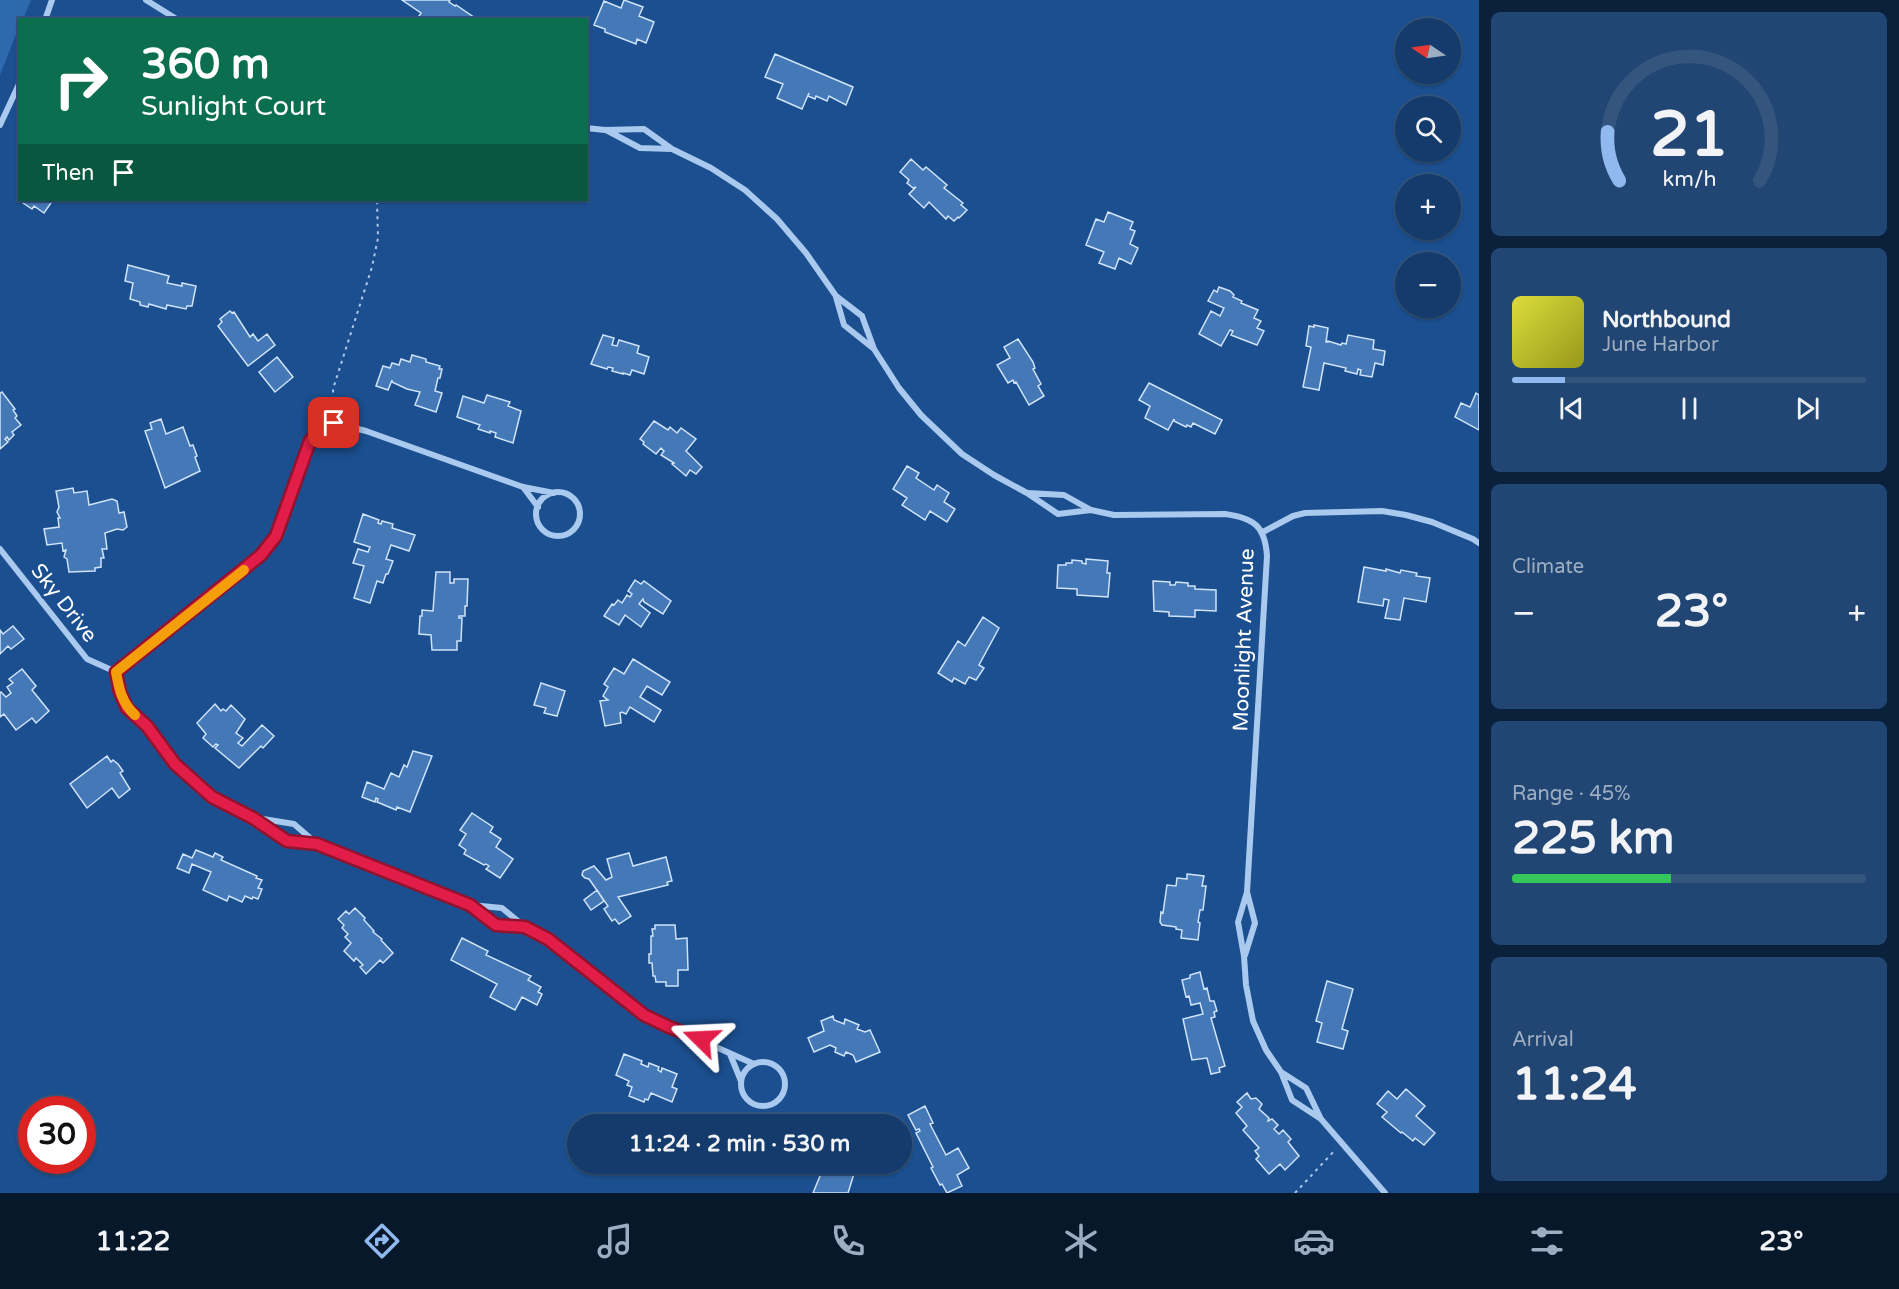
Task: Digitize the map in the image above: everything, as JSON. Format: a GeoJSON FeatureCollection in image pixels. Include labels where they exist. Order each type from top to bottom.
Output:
{"type":"FeatureCollection","features":[{"type":"Feature","properties":{"kind":"street"},"geometry":{"type":"LineString","coordinates":[[46,18],[52,0]]}},
{"type":"Feature","properties":{"kind":"street"},"geometry":{"type":"LineString","coordinates":[[146,0],[175,18]]}},
{"type":"Feature","properties":{"kind":"street"},"geometry":{"type":"LineString","coordinates":[[0,125],[18,86]]}},
{"type":"Feature","properties":{"kind":"street","name":"Moonlight Avenue"},"geometry":{"type":"LineString","coordinates":[[588,128],[644,129],[672,149],[711,168],[745,190],[777,219],[806,253],[836,296],[862,316],[874,349],[899,388],[943,437],[984,469],[1027,493],[1058,514],[1090,510]]}},
{"type":"Feature","properties":{"kind":"street","name":"Moonlight Avenue"},"geometry":{"type":"LineString","coordinates":[[605,130],[640,148],[672,149]]}},
{"type":"Feature","properties":{"kind":"street","name":"Moonlight Avenue"},"geometry":{"type":"LineString","coordinates":[[836,296],[844,325],[874,349]]}},
{"type":"Feature","properties":{"kind":"street"},"geometry":{"type":"LineString","coordinates":[[525,927],[496,925],[470,905],[317,844],[287,841],[253,818],[212,797],[175,764],[147,726],[127,708],[120,692],[116,672],[261,555],[276,536],[310,441],[320,429],[334,423],[366,431],[523,487],[568,494],[578,504],[580,518],[573,531],[560,537],[546,533],[537,521],[538,490]]}},
{"type":"Feature","properties":{"kind":"street"},"geometry":{"type":"LineString","coordinates":[[523,487],[536,504]]}},
{"type":"Feature","properties":{"kind":"street"},"geometry":{"type":"LineString","coordinates":[[536,504],[547,495],[554,493]]}},
{"type":"Feature","properties":{"kind":"street","name":"Moonlight Avenue"},"geometry":{"type":"LineString","coordinates":[[1027,493],[1064,495],[1090,510],[1114,515],[1225,514],[1242,516],[1263,532],[1267,556],[1247,892],[1238,922],[1245,944]]}},
{"type":"Feature","properties":{"kind":"street"},"geometry":{"type":"LineString","coordinates":[[1263,532],[1293,516],[1305,513],[1382,511],[1406,514],[1432,522],[1477,541]]}},
{"type":"Feature","properties":{"kind":"street","name":"Sky Drive"},"geometry":{"type":"LineString","coordinates":[[0,549],[87,659],[116,672]]}},
{"type":"Feature","properties":{"kind":"street"},"geometry":{"type":"LineString","coordinates":[[253,818],[294,824],[317,844]]}},
{"type":"Feature","properties":{"kind":"street","name":"Moonlight Avenue"},"geometry":{"type":"LineString","coordinates":[[1247,892],[1255,923],[1245,944],[1244,956],[1246,985],[1253,1021],[1266,1050],[1281,1072],[1292,1100],[1321,1119]]}},
{"type":"Feature","properties":{"kind":"street"},"geometry":{"type":"LineString","coordinates":[[470,905],[502,908],[525,927],[548,939],[644,1015],[754,1064],[768,1063],[781,1071],[785,1085],[779,1099],[767,1106],[753,1104],[744,1094],[730,1054]]}},
{"type":"Feature","properties":{"kind":"street"},"geometry":{"type":"LineString","coordinates":[[741,1081],[748,1068],[754,1064]]}},
{"type":"Feature","properties":{"kind":"street","name":"Moonlight Avenue"},"geometry":{"type":"LineString","coordinates":[[1281,1072],[1306,1088],[1321,1119],[1386,1193]]}},
{"type":"Feature","properties":{"kind":"path"},"geometry":{"type":"LineString","coordinates":[[334,423],[333,389],[372,267],[378,238],[377,201]]}},
{"type":"Feature","properties":{"kind":"path"},"geometry":{"type":"LineString","coordinates":[[1295,1193],[1342,1143]]}},
{"type":"Feature","properties":{"kind":"shaded area"},"geometry":{"type":"Polygon","coordinates":[[[0,0],[31,0],[23,18],[18,18],[18,30],[0,75],[0,0]]]}},
{"type":"Feature","properties":{"kind":"building"},"geometry":{"type":"Polygon","coordinates":[[[402,0],[450,0],[449,2],[475,18],[422,18],[419,16],[421,13],[402,0]]]}},
{"type":"Feature","properties":{"kind":"building"},"geometry":{"type":"Polygon","coordinates":[[[624,0],[643,7],[639,16],[654,22],[646,43],[637,39],[636,44],[605,32],[605,29],[594,25],[604,1],[621,8],[624,0]]]}},
{"type":"Feature","properties":{"kind":"building"},"geometry":{"type":"Polygon","coordinates":[[[775,54],[853,87],[846,105],[829,96],[827,101],[816,96],[815,99],[808,96],[809,93],[802,109],[777,98],[783,84],[765,77],[775,54]]]}},
{"type":"Feature","properties":{"kind":"building"},"geometry":{"type":"Polygon","coordinates":[[[911,159],[923,170],[926,167],[947,185],[944,188],[963,203],[961,205],[967,210],[959,218],[954,221],[948,216],[946,219],[929,202],[924,208],[909,194],[916,187],[913,188],[907,183],[909,180],[900,172],[911,159]]]}},
{"type":"Feature","properties":{"kind":"building"},"geometry":{"type":"Polygon","coordinates":[[[20,201],[52,201],[44,213],[34,206],[32,209],[20,201]]]}},
{"type":"Feature","properties":{"kind":"building"},"geometry":{"type":"Polygon","coordinates":[[[1108,212],[1133,222],[1130,229],[1135,231],[1130,244],[1138,248],[1131,264],[1119,258],[1115,269],[1099,263],[1104,252],[1086,245],[1096,219],[1104,222],[1108,212]]]}},
{"type":"Feature","properties":{"kind":"building"},"geometry":{"type":"Polygon","coordinates":[[[128,265],[169,276],[167,283],[196,286],[192,306],[187,306],[186,309],[167,305],[166,309],[149,304],[148,307],[130,299],[133,283],[125,281],[128,265]]]}},
{"type":"Feature","properties":{"kind":"building"},"geometry":{"type":"Polygon","coordinates":[[[1219,287],[1230,291],[1233,297],[1242,301],[1241,303],[1258,310],[1254,318],[1261,321],[1257,328],[1264,331],[1257,345],[1231,335],[1233,331],[1230,330],[1221,346],[1199,334],[1211,311],[1220,316],[1224,308],[1208,301],[1214,290],[1217,292],[1219,287]]]}},
{"type":"Feature","properties":{"kind":"building"},"geometry":{"type":"Polygon","coordinates":[[[230,311],[234,312],[250,337],[253,334],[258,341],[267,334],[275,345],[248,366],[218,326],[222,322],[220,319],[230,311]]]}},
{"type":"Feature","properties":{"kind":"building"},"geometry":{"type":"Polygon","coordinates":[[[1314,325],[1328,328],[1326,342],[1346,344],[1348,335],[1374,340],[1373,349],[1385,351],[1383,365],[1375,363],[1372,377],[1360,375],[1361,370],[1358,369],[1357,374],[1345,371],[1346,368],[1324,363],[1319,390],[1303,387],[1311,347],[1306,346],[1309,326],[1314,327],[1314,325]]]}},
{"type":"Feature","properties":{"kind":"building"},"geometry":{"type":"Polygon","coordinates":[[[603,335],[614,338],[612,345],[617,346],[619,340],[639,346],[637,353],[649,357],[644,374],[632,370],[630,375],[623,374],[612,371],[613,368],[608,367],[607,369],[591,364],[603,335]]]}},
{"type":"Feature","properties":{"kind":"building"},"geometry":{"type":"Polygon","coordinates":[[[1018,339],[1033,362],[1035,368],[1033,369],[1041,384],[1038,386],[1044,396],[1029,405],[1016,382],[1014,383],[1013,380],[1008,383],[997,365],[1010,358],[1004,347],[1018,339]]]}},
{"type":"Feature","properties":{"kind":"building"},"geometry":{"type":"Polygon","coordinates":[[[412,355],[426,359],[426,362],[440,366],[439,369],[442,369],[435,391],[442,393],[436,412],[415,405],[420,392],[407,389],[392,380],[388,390],[376,386],[383,366],[390,368],[392,363],[399,365],[401,359],[410,362],[412,355]]]}},
{"type":"Feature","properties":{"kind":"building"},"geometry":{"type":"Polygon","coordinates":[[[277,357],[293,377],[275,392],[259,372],[277,357]]]}},
{"type":"Feature","properties":{"kind":"building"},"geometry":{"type":"Polygon","coordinates":[[[1149,383],[1222,420],[1215,434],[1193,423],[1191,427],[1187,425],[1186,427],[1174,419],[1168,430],[1145,418],[1150,406],[1139,400],[1149,383]]]}},
{"type":"Feature","properties":{"kind":"building"},"geometry":{"type":"Polygon","coordinates":[[[2,392],[15,409],[13,410],[17,416],[15,418],[21,425],[12,432],[14,435],[9,440],[7,437],[5,439],[8,442],[0,449],[0,393],[2,392]]]}},
{"type":"Feature","properties":{"kind":"building"},"geometry":{"type":"Polygon","coordinates":[[[1476,393],[1479,395],[1479,430],[1455,417],[1461,403],[1470,407],[1476,393]]]}},
{"type":"Feature","properties":{"kind":"building"},"geometry":{"type":"Polygon","coordinates":[[[487,395],[510,402],[508,406],[521,411],[513,443],[495,437],[496,433],[478,429],[480,425],[457,417],[463,396],[484,403],[487,395]]]}},
{"type":"Feature","properties":{"kind":"building"},"geometry":{"type":"Polygon","coordinates":[[[161,419],[166,434],[183,427],[190,446],[193,445],[200,471],[165,488],[145,431],[152,429],[150,423],[161,419]]]}},
{"type":"Feature","properties":{"kind":"building"},"geometry":{"type":"Polygon","coordinates":[[[654,421],[668,430],[670,427],[677,433],[681,428],[696,439],[686,451],[702,467],[696,474],[690,470],[686,476],[672,464],[674,463],[661,455],[664,451],[661,448],[656,454],[643,444],[644,442],[640,439],[654,421]]]}},
{"type":"Feature","properties":{"kind":"building"},"geometry":{"type":"Polygon","coordinates":[[[907,466],[919,473],[916,478],[934,490],[937,485],[949,493],[944,502],[955,509],[947,522],[930,511],[925,520],[902,505],[907,498],[893,489],[907,466]]]}},
{"type":"Feature","properties":{"kind":"building"},"geometry":{"type":"Polygon","coordinates":[[[73,488],[74,493],[87,491],[89,505],[112,499],[117,501],[119,513],[124,512],[127,527],[123,530],[117,529],[105,533],[107,549],[102,549],[104,558],[101,558],[101,567],[95,568],[95,571],[69,572],[67,559],[64,557],[66,550],[63,551],[62,543],[47,545],[44,529],[59,527],[56,491],[73,488]]]}},
{"type":"Feature","properties":{"kind":"building"},"geometry":{"type":"Polygon","coordinates":[[[363,514],[379,520],[378,523],[381,524],[382,521],[393,524],[392,528],[415,535],[409,551],[391,545],[386,559],[393,561],[383,583],[377,581],[370,603],[354,598],[364,566],[353,563],[358,549],[368,552],[370,547],[354,542],[363,514]]]}},
{"type":"Feature","properties":{"kind":"building"},"geometry":{"type":"Polygon","coordinates":[[[1086,559],[1108,561],[1107,573],[1110,573],[1108,597],[1077,595],[1077,589],[1057,588],[1058,565],[1072,563],[1072,560],[1086,564],[1086,559]]]}},
{"type":"Feature","properties":{"kind":"building"},"geometry":{"type":"Polygon","coordinates":[[[1364,567],[1400,573],[1401,570],[1430,578],[1426,602],[1404,598],[1400,620],[1385,618],[1389,600],[1384,599],[1383,606],[1358,602],[1364,567]]]}},
{"type":"Feature","properties":{"kind":"building"},"geometry":{"type":"Polygon","coordinates":[[[436,572],[450,572],[450,583],[454,583],[454,579],[468,579],[465,616],[459,616],[462,618],[461,641],[457,641],[457,650],[432,650],[431,635],[419,634],[422,610],[433,611],[436,572]]]}},
{"type":"Feature","properties":{"kind":"building"},"geometry":{"type":"Polygon","coordinates":[[[635,580],[641,584],[644,581],[671,601],[663,614],[643,599],[639,604],[650,613],[641,627],[625,615],[619,625],[604,616],[612,604],[614,605],[618,600],[622,603],[627,595],[630,597],[632,594],[628,591],[635,580]]]}},
{"type":"Feature","properties":{"kind":"building"},"geometry":{"type":"Polygon","coordinates":[[[1153,581],[1170,582],[1170,585],[1175,585],[1176,582],[1188,583],[1188,586],[1195,586],[1195,589],[1216,590],[1216,611],[1195,610],[1195,617],[1169,616],[1169,612],[1154,611],[1153,581]]]}},
{"type":"Feature","properties":{"kind":"building"},"geometry":{"type":"Polygon","coordinates":[[[983,617],[999,628],[979,665],[984,668],[976,680],[969,677],[965,684],[954,678],[952,682],[938,673],[958,641],[965,646],[983,617]]]}},
{"type":"Feature","properties":{"kind":"building"},"geometry":{"type":"Polygon","coordinates":[[[13,626],[24,639],[11,649],[8,646],[0,654],[0,630],[3,634],[13,626]]]}},
{"type":"Feature","properties":{"kind":"building"},"geometry":{"type":"Polygon","coordinates":[[[633,659],[670,682],[662,695],[647,686],[640,697],[661,710],[654,722],[630,707],[626,714],[620,713],[621,723],[605,726],[600,701],[608,700],[603,696],[608,687],[604,684],[614,668],[624,674],[633,659]]]}},
{"type":"Feature","properties":{"kind":"building"},"geometry":{"type":"Polygon","coordinates":[[[22,669],[36,686],[32,690],[49,711],[36,723],[32,718],[16,730],[4,714],[0,717],[0,693],[6,697],[11,693],[7,687],[13,683],[9,679],[22,669]]]}},
{"type":"Feature","properties":{"kind":"building"},"geometry":{"type":"Polygon","coordinates":[[[541,683],[565,691],[557,716],[544,713],[546,708],[534,705],[541,683]]]}},
{"type":"Feature","properties":{"kind":"building"},"geometry":{"type":"Polygon","coordinates":[[[215,704],[221,711],[223,709],[226,711],[231,705],[245,719],[236,733],[243,738],[238,743],[242,746],[262,725],[274,736],[239,768],[215,748],[218,745],[213,747],[203,738],[206,734],[197,723],[215,704]]]}},
{"type":"Feature","properties":{"kind":"building"},"geometry":{"type":"Polygon","coordinates":[[[413,751],[432,756],[410,812],[397,807],[396,810],[377,802],[376,798],[375,802],[362,797],[367,782],[384,789],[391,773],[399,777],[404,765],[407,767],[413,751]]]}},
{"type":"Feature","properties":{"kind":"building"},"geometry":{"type":"Polygon","coordinates":[[[107,756],[123,771],[120,773],[130,789],[119,798],[112,788],[87,808],[70,784],[107,756]]]}},
{"type":"Feature","properties":{"kind":"building"},"geometry":{"type":"Polygon","coordinates":[[[472,813],[493,827],[490,832],[501,839],[496,847],[513,859],[500,878],[486,869],[489,866],[486,864],[464,854],[466,850],[459,845],[466,834],[460,830],[472,813]]]}},
{"type":"Feature","properties":{"kind":"building"},"geometry":{"type":"Polygon","coordinates":[[[196,850],[213,857],[215,853],[223,857],[221,860],[257,876],[256,878],[262,880],[258,888],[262,889],[258,899],[245,896],[242,902],[229,896],[227,901],[203,890],[211,872],[192,864],[189,873],[177,868],[183,854],[192,858],[196,850]]]}},
{"type":"Feature","properties":{"kind":"building"},"geometry":{"type":"Polygon","coordinates":[[[629,853],[633,866],[666,857],[672,881],[667,882],[668,885],[618,897],[631,916],[619,924],[615,919],[612,921],[604,909],[608,906],[589,879],[582,875],[583,871],[594,866],[606,880],[612,877],[607,859],[629,853]]]}},
{"type":"Feature","properties":{"kind":"building"},"geometry":{"type":"Polygon","coordinates":[[[1187,874],[1204,876],[1202,886],[1206,886],[1203,910],[1200,910],[1198,922],[1200,923],[1198,940],[1181,938],[1182,930],[1162,925],[1160,922],[1167,885],[1176,886],[1177,878],[1187,879],[1187,874]]]}},
{"type":"Feature","properties":{"kind":"building"},"geometry":{"type":"Polygon","coordinates":[[[597,890],[604,901],[591,910],[584,900],[597,890]]]}},
{"type":"Feature","properties":{"kind":"building"},"geometry":{"type":"Polygon","coordinates":[[[355,908],[393,953],[383,963],[380,960],[366,974],[360,967],[363,965],[356,958],[354,961],[344,951],[351,943],[345,937],[348,934],[342,928],[344,925],[338,919],[346,911],[349,914],[355,908]]]}},
{"type":"Feature","properties":{"kind":"building"},"geometry":{"type":"Polygon","coordinates":[[[655,925],[675,925],[676,939],[687,938],[688,970],[678,970],[678,986],[666,986],[666,982],[656,982],[653,976],[649,954],[651,954],[652,929],[655,929],[655,925]]]}},
{"type":"Feature","properties":{"kind":"building"},"geometry":{"type":"Polygon","coordinates":[[[462,938],[488,951],[486,955],[531,976],[528,980],[541,987],[538,992],[542,994],[537,1005],[522,997],[515,1010],[490,997],[497,984],[451,960],[462,938]]]}},
{"type":"Feature","properties":{"kind":"building"},"geometry":{"type":"Polygon","coordinates":[[[1200,972],[1204,989],[1207,988],[1210,1001],[1214,1001],[1217,1011],[1214,1012],[1215,1017],[1211,1018],[1225,1066],[1219,1068],[1220,1072],[1211,1074],[1207,1058],[1192,1060],[1183,1019],[1203,1014],[1200,1003],[1191,1005],[1189,996],[1186,997],[1182,980],[1200,972]]]}},
{"type":"Feature","properties":{"kind":"building"},"geometry":{"type":"Polygon","coordinates":[[[1327,981],[1353,989],[1342,1029],[1348,1031],[1343,1049],[1317,1042],[1322,1023],[1316,1021],[1327,981]]]}},
{"type":"Feature","properties":{"kind":"building"},"geometry":{"type":"Polygon","coordinates":[[[833,1016],[834,1020],[844,1024],[845,1019],[859,1025],[857,1029],[865,1032],[870,1030],[880,1052],[856,1062],[853,1055],[846,1052],[844,1056],[835,1052],[836,1048],[830,1045],[814,1052],[808,1038],[824,1031],[821,1021],[833,1016]]]}},
{"type":"Feature","properties":{"kind":"building"},"geometry":{"type":"Polygon","coordinates":[[[624,1054],[642,1061],[641,1064],[648,1067],[649,1063],[659,1067],[658,1070],[661,1072],[662,1068],[677,1074],[672,1087],[677,1089],[672,1102],[651,1093],[648,1100],[645,1099],[644,1102],[629,1096],[632,1087],[627,1085],[629,1081],[616,1075],[624,1054]]]}},
{"type":"Feature","properties":{"kind":"building"},"geometry":{"type":"Polygon","coordinates":[[[1406,1089],[1425,1106],[1416,1116],[1435,1133],[1424,1145],[1415,1138],[1413,1141],[1401,1133],[1382,1117],[1387,1112],[1377,1104],[1388,1091],[1397,1099],[1406,1089]]]}},
{"type":"Feature","properties":{"kind":"building"},"geometry":{"type":"Polygon","coordinates":[[[1247,1093],[1251,1099],[1256,1098],[1262,1104],[1259,1109],[1269,1118],[1268,1121],[1272,1119],[1278,1125],[1274,1129],[1279,1134],[1283,1130],[1291,1139],[1288,1142],[1299,1156],[1285,1170],[1280,1164],[1269,1174],[1256,1159],[1259,1156],[1255,1151],[1259,1148],[1243,1130],[1247,1126],[1236,1113],[1242,1107],[1237,1102],[1247,1093]]]}},
{"type":"Feature","properties":{"kind":"building"},"geometry":{"type":"Polygon","coordinates":[[[925,1106],[933,1123],[930,1124],[946,1155],[958,1148],[969,1168],[957,1175],[962,1186],[947,1193],[942,1184],[940,1185],[916,1133],[920,1131],[916,1130],[912,1122],[912,1114],[910,1114],[925,1106]]]}},
{"type":"Feature","properties":{"kind":"building"},"geometry":{"type":"Polygon","coordinates":[[[821,1174],[854,1174],[848,1193],[813,1193],[821,1174]]]}},
{"type":"Feature","properties":{"kind":"slow traffic"},"geometry":{"type":"LineString","coordinates":[[135,715],[127,708],[120,692],[116,672],[244,570]]}},
{"type":"Feature","properties":{"kind":"route"},"geometry":{"type":"LineString","coordinates":[[334,423],[320,429],[310,441],[276,536],[261,555],[116,672],[120,692],[127,708],[147,726],[175,764],[192,781],[212,797],[253,818],[287,841],[317,844],[470,905],[496,925],[525,927],[548,939],[644,1015],[701,1039]]}}]}
